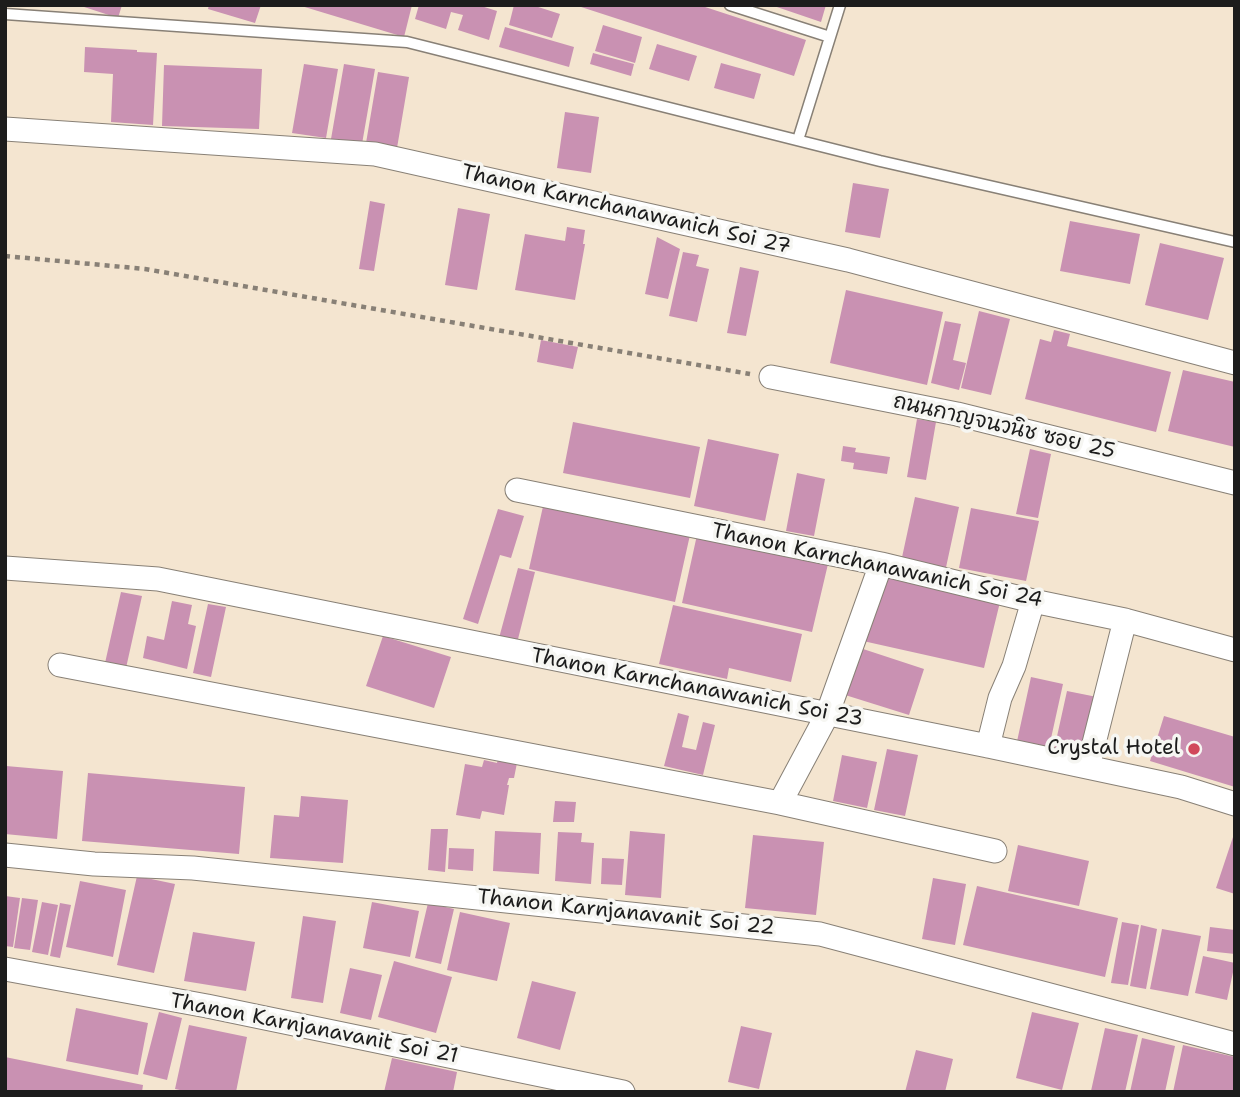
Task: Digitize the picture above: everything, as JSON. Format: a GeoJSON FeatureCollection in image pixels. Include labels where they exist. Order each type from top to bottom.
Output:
{"type":"FeatureCollection","features":[{"type":"Feature","properties":{"kind":"street","name":"Thanon Karnchanawanich Soi 27"},"geometry":{"type":"LineString","coordinates":[[5,129],[375,154],[848,260],[1235,363]]}},
{"type":"Feature","properties":{"kind":"street","name":"ถนนกาญจนวนิช ซอย 25"},"geometry":{"type":"LineString","coordinates":[[771,377],[957,414],[1235,483]]}},
{"type":"Feature","properties":{"kind":"street","name":"Thanon Karnchanawanich Soi 24"},"geometry":{"type":"LineString","coordinates":[[517,490],[881,564],[1125,620],[1235,650]]}},
{"type":"Feature","properties":{"kind":"street"},"geometry":{"type":"LineString","coordinates":[[780,803],[827,715],[881,564]]}},
{"type":"Feature","properties":{"kind":"street","name":"Thanon Karnchanawanich Soi 23"},"geometry":{"type":"LineString","coordinates":[[5,568],[158,579],[988,746],[1181,787],[1235,804]]}},
{"type":"Feature","properties":{"kind":"street"},"geometry":{"type":"LineString","coordinates":[[988,746],[1000,698],[1014,666],[1033,601]]}},
{"type":"Feature","properties":{"kind":"street"},"geometry":{"type":"LineString","coordinates":[[1088,768],[1125,620]]}},
{"type":"Feature","properties":{"kind":"street"},"geometry":{"type":"LineString","coordinates":[[60,665],[780,803],[995,851]]}},
{"type":"Feature","properties":{"kind":"street","name":"Thanon Karnjanavanit Soi 22"},"geometry":{"type":"LineString","coordinates":[[5,855],[94,864],[192,868],[820,934],[1235,1044]]}},
{"type":"Feature","properties":{"kind":"street","name":"Thanon Karnjanavanit Soi 21"},"geometry":{"type":"LineString","coordinates":[[5,969],[206,1006],[623,1092]]}},
{"type":"Feature","properties":{"kind":"lane"},"geometry":{"type":"LineString","coordinates":[[730,5],[830,37]]}},
{"type":"Feature","properties":{"kind":"lane"},"geometry":{"type":"LineString","coordinates":[[799,140],[840,5]]}},
{"type":"Feature","properties":{"kind":"lane"},"geometry":{"type":"LineString","coordinates":[[5,14],[407,43],[880,161],[1235,242]]}},
{"type":"Feature","properties":{"kind":"path"},"geometry":{"type":"LineString","coordinates":[[5,256],[145,269],[771,377]]}},
{"type":"Feature","properties":{"kind":"building"},"geometry":{"type":"Polygon","coordinates":[[[78,5],[122,5],[118,18],[78,5]]]}},
{"type":"Feature","properties":{"kind":"building"},"geometry":{"type":"Polygon","coordinates":[[[209,5],[261,5],[255,23],[208,9],[209,5]]]}},
{"type":"Feature","properties":{"kind":"building"},"geometry":{"type":"Polygon","coordinates":[[[298,5],[412,5],[404,37],[298,5]]]}},
{"type":"Feature","properties":{"kind":"building"},"geometry":{"type":"Polygon","coordinates":[[[419,5],[478,5],[497,11],[489,40],[458,30],[463,15],[451,12],[446,29],[415,19],[419,5]]]}},
{"type":"Feature","properties":{"kind":"building"},"geometry":{"type":"Polygon","coordinates":[[[514,5],[532,5],[560,14],[552,38],[509,25],[514,5]]]}},
{"type":"Feature","properties":{"kind":"building"},"geometry":{"type":"Polygon","coordinates":[[[699,5],[806,40],[794,76],[578,6],[699,5]]]}},
{"type":"Feature","properties":{"kind":"building"},"geometry":{"type":"Polygon","coordinates":[[[771,5],[826,5],[821,22],[771,5]]]}},
{"type":"Feature","properties":{"kind":"building"},"geometry":{"type":"Polygon","coordinates":[[[603,25],[642,37],[635,63],[595,51],[603,25]]]}},
{"type":"Feature","properties":{"kind":"building"},"geometry":{"type":"Polygon","coordinates":[[[505,27],[574,47],[569,67],[499,47],[505,27]]]}},
{"type":"Feature","properties":{"kind":"building"},"geometry":{"type":"Polygon","coordinates":[[[657,44],[697,56],[689,81],[649,69],[657,44]]]}},
{"type":"Feature","properties":{"kind":"building"},"geometry":{"type":"Polygon","coordinates":[[[85,47],[157,53],[153,125],[111,122],[113,74],[84,72],[85,47]]]}},
{"type":"Feature","properties":{"kind":"building"},"geometry":{"type":"Polygon","coordinates":[[[593,53],[634,64],[631,76],[590,64],[593,53]]]}},
{"type":"Feature","properties":{"kind":"building"},"geometry":{"type":"Polygon","coordinates":[[[721,63],[761,74],[754,99],[714,88],[721,63]]]}},
{"type":"Feature","properties":{"kind":"building"},"geometry":{"type":"Polygon","coordinates":[[[304,64],[338,69],[326,138],[292,133],[304,64]]]}},
{"type":"Feature","properties":{"kind":"building"},"geometry":{"type":"Polygon","coordinates":[[[344,64],[375,69],[362,144],[331,139],[344,64]]]}},
{"type":"Feature","properties":{"kind":"building"},"geometry":{"type":"Polygon","coordinates":[[[164,65],[262,69],[259,129],[162,126],[164,65]]]}},
{"type":"Feature","properties":{"kind":"building"},"geometry":{"type":"Polygon","coordinates":[[[378,72],[409,77],[397,148],[366,143],[378,72]]]}},
{"type":"Feature","properties":{"kind":"building"},"geometry":{"type":"Polygon","coordinates":[[[565,112],[599,117],[591,173],[557,168],[565,112]]]}},
{"type":"Feature","properties":{"kind":"building"},"geometry":{"type":"Polygon","coordinates":[[[853,183],[889,189],[880,238],[845,232],[853,183]]]}},
{"type":"Feature","properties":{"kind":"building"},"geometry":{"type":"Polygon","coordinates":[[[370,201],[385,204],[374,271],[359,269],[370,201]]]}},
{"type":"Feature","properties":{"kind":"building"},"geometry":{"type":"Polygon","coordinates":[[[458,208],[490,214],[477,290],[445,285],[458,208]]]}},
{"type":"Feature","properties":{"kind":"building"},"geometry":{"type":"Polygon","coordinates":[[[1070,221],[1140,234],[1130,284],[1060,271],[1070,221]]]}},
{"type":"Feature","properties":{"kind":"building"},"geometry":{"type":"Polygon","coordinates":[[[567,227],[585,230],[575,300],[515,290],[525,234],[565,241],[567,227]]]}},
{"type":"Feature","properties":{"kind":"building"},"geometry":{"type":"Polygon","coordinates":[[[657,237],[680,249],[668,299],[645,294],[657,237]]]}},
{"type":"Feature","properties":{"kind":"building"},"geometry":{"type":"Polygon","coordinates":[[[1160,243],[1224,258],[1208,320],[1145,305],[1160,243]]]}},
{"type":"Feature","properties":{"kind":"building"},"geometry":{"type":"Polygon","coordinates":[[[683,252],[699,255],[696,266],[709,269],[697,322],[669,316],[683,252]]]}},
{"type":"Feature","properties":{"kind":"building"},"geometry":{"type":"Polygon","coordinates":[[[740,267],[759,271],[746,336],[727,333],[740,267]]]}},
{"type":"Feature","properties":{"kind":"building"},"geometry":{"type":"Polygon","coordinates":[[[846,290],[943,312],[927,385],[830,363],[846,290]]]}},
{"type":"Feature","properties":{"kind":"building"},"geometry":{"type":"Polygon","coordinates":[[[979,311],[1010,319],[991,395],[961,388],[979,311]]]}},
{"type":"Feature","properties":{"kind":"building"},"geometry":{"type":"Polygon","coordinates":[[[945,321],[961,324],[953,360],[966,363],[959,390],[931,383],[945,321]]]}},
{"type":"Feature","properties":{"kind":"building"},"geometry":{"type":"Polygon","coordinates":[[[1054,330],[1070,334],[1067,346],[1171,372],[1156,432],[1025,399],[1040,339],[1051,342],[1054,330]]]}},
{"type":"Feature","properties":{"kind":"building"},"geometry":{"type":"Polygon","coordinates":[[[541,340],[578,347],[573,369],[537,362],[541,340]]]}},
{"type":"Feature","properties":{"kind":"building"},"geometry":{"type":"Polygon","coordinates":[[[1183,370],[1235,382],[1235,447],[1168,431],[1183,370]]]}},
{"type":"Feature","properties":{"kind":"building"},"geometry":{"type":"Polygon","coordinates":[[[917,419],[936,422],[926,480],[907,477],[917,419]]]}},
{"type":"Feature","properties":{"kind":"building"},"geometry":{"type":"Polygon","coordinates":[[[573,422],[700,447],[690,498],[563,473],[573,422]]]}},
{"type":"Feature","properties":{"kind":"building"},"geometry":{"type":"Polygon","coordinates":[[[708,439],[779,454],[765,521],[694,506],[708,439]]]}},
{"type":"Feature","properties":{"kind":"building"},"geometry":{"type":"Polygon","coordinates":[[[843,446],[856,448],[855,452],[890,457],[887,474],[853,469],[854,463],[841,461],[843,446]]]}},
{"type":"Feature","properties":{"kind":"building"},"geometry":{"type":"Polygon","coordinates":[[[1030,449],[1051,454],[1038,518],[1016,514],[1030,449]]]}},
{"type":"Feature","properties":{"kind":"building"},"geometry":{"type":"Polygon","coordinates":[[[797,473],[825,479],[814,536],[786,531],[797,473]]]}},
{"type":"Feature","properties":{"kind":"building"},"geometry":{"type":"Polygon","coordinates":[[[915,497],[959,507],[945,572],[901,562],[915,497]]]}},
{"type":"Feature","properties":{"kind":"building"},"geometry":{"type":"Polygon","coordinates":[[[544,502],[690,535],[675,602],[529,569],[544,502]]]}},
{"type":"Feature","properties":{"kind":"building"},"geometry":{"type":"Polygon","coordinates":[[[971,508],[1039,521],[1026,581],[959,568],[971,508]]]}},
{"type":"Feature","properties":{"kind":"building"},"geometry":{"type":"Polygon","coordinates":[[[498,509],[524,516],[511,558],[500,555],[478,624],[463,619],[498,509]]]}},
{"type":"Feature","properties":{"kind":"building"},"geometry":{"type":"Polygon","coordinates":[[[697,535],[828,564],[812,632],[682,603],[697,535]]]}},
{"type":"Feature","properties":{"kind":"building"},"geometry":{"type":"Polygon","coordinates":[[[518,568],[535,572],[517,643],[499,638],[518,568]]]}},
{"type":"Feature","properties":{"kind":"building"},"geometry":{"type":"Polygon","coordinates":[[[878,574],[1000,602],[984,668],[863,641],[878,574]]]}},
{"type":"Feature","properties":{"kind":"building"},"geometry":{"type":"Polygon","coordinates":[[[121,592],[142,596],[126,668],[105,663],[121,592]]]}},
{"type":"Feature","properties":{"kind":"building"},"geometry":{"type":"Polygon","coordinates":[[[172,601],[192,605],[188,624],[196,626],[187,669],[143,658],[147,636],[164,640],[172,601]]]}},
{"type":"Feature","properties":{"kind":"building"},"geometry":{"type":"Polygon","coordinates":[[[208,604],[226,607],[211,677],[193,673],[208,604]]]}},
{"type":"Feature","properties":{"kind":"building"},"geometry":{"type":"Polygon","coordinates":[[[673,605],[802,634],[791,682],[729,668],[727,679],[659,664],[673,605]]]}},
{"type":"Feature","properties":{"kind":"building"},"geometry":{"type":"Polygon","coordinates":[[[383,636],[451,657],[434,708],[366,686],[383,636]]]}},
{"type":"Feature","properties":{"kind":"building"},"geometry":{"type":"Polygon","coordinates":[[[857,647],[924,669],[909,715],[842,694],[857,647]]]}},
{"type":"Feature","properties":{"kind":"building"},"geometry":{"type":"Polygon","coordinates":[[[1031,677],[1063,684],[1048,752],[1016,746],[1031,677]]]}},
{"type":"Feature","properties":{"kind":"building"},"geometry":{"type":"Polygon","coordinates":[[[1067,691],[1097,697],[1084,756],[1054,750],[1067,691]]]}},
{"type":"Feature","properties":{"kind":"building"},"geometry":{"type":"Polygon","coordinates":[[[678,713],[689,716],[682,747],[696,750],[703,722],[715,725],[703,775],[664,766],[678,713]]]}},
{"type":"Feature","properties":{"kind":"building","name":"Crystal Hotel"},"geometry":{"type":"Polygon","coordinates":[[[1164,716],[1235,737],[1235,787],[1150,761],[1164,716]]]}},
{"type":"Feature","properties":{"kind":"building"},"geometry":{"type":"Polygon","coordinates":[[[887,749],[918,755],[905,816],[874,810],[887,749]]]}},
{"type":"Feature","properties":{"kind":"building"},"geometry":{"type":"Polygon","coordinates":[[[499,755],[518,758],[514,778],[509,778],[507,785],[504,815],[482,811],[480,819],[456,815],[465,764],[482,767],[484,760],[497,763],[499,755]]]}},
{"type":"Feature","properties":{"kind":"building"},"geometry":{"type":"Polygon","coordinates":[[[842,755],[877,762],[867,808],[833,801],[842,755]]]}},
{"type":"Feature","properties":{"kind":"building"},"geometry":{"type":"Polygon","coordinates":[[[6,766],[63,771],[57,839],[5,834],[6,766]]]}},
{"type":"Feature","properties":{"kind":"building"},"geometry":{"type":"Polygon","coordinates":[[[88,773],[245,787],[239,854],[82,841],[88,773]]]}},
{"type":"Feature","properties":{"kind":"building"},"geometry":{"type":"Polygon","coordinates":[[[301,796],[348,800],[343,863],[270,858],[274,815],[299,817],[301,796]]]}},
{"type":"Feature","properties":{"kind":"building"},"geometry":{"type":"Polygon","coordinates":[[[555,801],[576,802],[574,822],[553,822],[555,801]]]}},
{"type":"Feature","properties":{"kind":"building"},"geometry":{"type":"Polygon","coordinates":[[[431,829],[448,829],[445,872],[428,870],[431,829]]]}},
{"type":"Feature","properties":{"kind":"building"},"geometry":{"type":"Polygon","coordinates":[[[495,831],[541,833],[539,874],[493,871],[495,831]]]}},
{"type":"Feature","properties":{"kind":"building"},"geometry":{"type":"Polygon","coordinates":[[[630,831],[665,834],[661,898],[625,895],[630,831]]]}},
{"type":"Feature","properties":{"kind":"building"},"geometry":{"type":"Polygon","coordinates":[[[1235,831],[1235,894],[1216,888],[1235,831]]]}},
{"type":"Feature","properties":{"kind":"building"},"geometry":{"type":"Polygon","coordinates":[[[558,832],[582,833],[581,842],[594,843],[591,884],[555,881],[558,832]]]}},
{"type":"Feature","properties":{"kind":"building"},"geometry":{"type":"Polygon","coordinates":[[[753,835],[824,842],[816,915],[745,908],[753,835]]]}},
{"type":"Feature","properties":{"kind":"building"},"geometry":{"type":"Polygon","coordinates":[[[1018,845],[1089,861],[1079,906],[1008,891],[1018,845]]]}},
{"type":"Feature","properties":{"kind":"building"},"geometry":{"type":"Polygon","coordinates":[[[449,848],[474,849],[473,871],[448,869],[449,848]]]}},
{"type":"Feature","properties":{"kind":"building"},"geometry":{"type":"Polygon","coordinates":[[[602,858],[624,859],[622,885],[601,884],[602,858]]]}},
{"type":"Feature","properties":{"kind":"building"},"geometry":{"type":"Polygon","coordinates":[[[137,876],[175,884],[154,973],[117,965],[137,876]]]}},
{"type":"Feature","properties":{"kind":"building"},"geometry":{"type":"Polygon","coordinates":[[[933,878],[966,884],[955,945],[922,939],[933,878]]]}},
{"type":"Feature","properties":{"kind":"building"},"geometry":{"type":"Polygon","coordinates":[[[80,881],[126,890],[113,957],[66,947],[80,881]]]}},
{"type":"Feature","properties":{"kind":"building"},"geometry":{"type":"Polygon","coordinates":[[[977,886],[1118,918],[1105,977],[963,945],[977,886]]]}},
{"type":"Feature","properties":{"kind":"building"},"geometry":{"type":"Polygon","coordinates":[[[5,896],[20,898],[13,947],[5,946],[5,896]]]}},
{"type":"Feature","properties":{"kind":"building"},"geometry":{"type":"Polygon","coordinates":[[[22,898],[38,900],[30,950],[14,948],[22,898]]]}},
{"type":"Feature","properties":{"kind":"building"},"geometry":{"type":"Polygon","coordinates":[[[42,902],[58,905],[48,955],[32,952],[42,902]]]}},
{"type":"Feature","properties":{"kind":"building"},"geometry":{"type":"Polygon","coordinates":[[[372,902],[419,911],[410,957],[363,948],[372,902]]]}},
{"type":"Feature","properties":{"kind":"building"},"geometry":{"type":"Polygon","coordinates":[[[60,903],[71,905],[60,958],[50,956],[60,903]]]}},
{"type":"Feature","properties":{"kind":"building"},"geometry":{"type":"Polygon","coordinates":[[[428,903],[454,909],[441,964],[415,958],[428,903]]]}},
{"type":"Feature","properties":{"kind":"building"},"geometry":{"type":"Polygon","coordinates":[[[460,912],[510,923],[497,981],[447,970],[460,912]]]}},
{"type":"Feature","properties":{"kind":"building"},"geometry":{"type":"Polygon","coordinates":[[[303,916],[336,921],[323,1003],[291,998],[303,916]]]}},
{"type":"Feature","properties":{"kind":"building"},"geometry":{"type":"Polygon","coordinates":[[[1122,922],[1139,925],[1128,985],[1111,983],[1122,922]]]}},
{"type":"Feature","properties":{"kind":"building"},"geometry":{"type":"Polygon","coordinates":[[[1141,925],[1157,929],[1146,989],[1130,986],[1141,925]]]}},
{"type":"Feature","properties":{"kind":"building"},"geometry":{"type":"Polygon","coordinates":[[[1210,927],[1235,930],[1235,954],[1207,951],[1210,927]]]}},
{"type":"Feature","properties":{"kind":"building"},"geometry":{"type":"Polygon","coordinates":[[[1162,929],[1201,936],[1188,996],[1150,989],[1162,929]]]}},
{"type":"Feature","properties":{"kind":"building"},"geometry":{"type":"Polygon","coordinates":[[[193,932],[255,942],[246,991],[184,981],[193,932]]]}},
{"type":"Feature","properties":{"kind":"building"},"geometry":{"type":"Polygon","coordinates":[[[1203,956],[1235,963],[1227,1000],[1195,993],[1203,956]]]}},
{"type":"Feature","properties":{"kind":"building"},"geometry":{"type":"Polygon","coordinates":[[[394,961],[452,977],[436,1033],[378,1017],[394,961]]]}},
{"type":"Feature","properties":{"kind":"building"},"geometry":{"type":"Polygon","coordinates":[[[350,968],[382,975],[371,1020],[340,1013],[350,968]]]}},
{"type":"Feature","properties":{"kind":"building"},"geometry":{"type":"Polygon","coordinates":[[[532,981],[576,992],[560,1050],[517,1038],[532,981]]]}},
{"type":"Feature","properties":{"kind":"building"},"geometry":{"type":"Polygon","coordinates":[[[76,1008],[148,1023],[138,1075],[66,1061],[76,1008]]]}},
{"type":"Feature","properties":{"kind":"building"},"geometry":{"type":"Polygon","coordinates":[[[159,1012],[182,1018],[167,1080],[143,1074],[159,1012]]]}},
{"type":"Feature","properties":{"kind":"building"},"geometry":{"type":"Polygon","coordinates":[[[1032,1012],[1079,1023],[1062,1090],[1016,1078],[1032,1012]]]}},
{"type":"Feature","properties":{"kind":"building"},"geometry":{"type":"Polygon","coordinates":[[[189,1025],[247,1037],[236,1092],[189,1092],[175,1089],[189,1025]]]}},
{"type":"Feature","properties":{"kind":"building"},"geometry":{"type":"Polygon","coordinates":[[[741,1026],[772,1033],[759,1089],[728,1082],[741,1026]]]}},
{"type":"Feature","properties":{"kind":"building"},"geometry":{"type":"Polygon","coordinates":[[[1105,1028],[1138,1035],[1125,1092],[1091,1091],[1105,1028]]]}},
{"type":"Feature","properties":{"kind":"building"},"geometry":{"type":"Polygon","coordinates":[[[1142,1038],[1175,1046],[1165,1092],[1130,1092],[1142,1038]]]}},
{"type":"Feature","properties":{"kind":"building"},"geometry":{"type":"Polygon","coordinates":[[[1183,1045],[1235,1057],[1235,1092],[1173,1092],[1183,1045]]]}},
{"type":"Feature","properties":{"kind":"building"},"geometry":{"type":"Polygon","coordinates":[[[916,1050],[953,1059],[945,1092],[905,1092],[916,1050]]]}},
{"type":"Feature","properties":{"kind":"building"},"geometry":{"type":"Polygon","coordinates":[[[5,1057],[143,1085],[142,1092],[5,1092],[5,1057]]]}},
{"type":"Feature","properties":{"kind":"building"},"geometry":{"type":"Polygon","coordinates":[[[392,1058],[457,1072],[453,1092],[384,1092],[392,1058]]]}},
{"type":"Feature","properties":{"kind":"place","name":"Crystal Hotel"},"geometry":{"type":"Point","coordinates":[1194,749]}}]}
